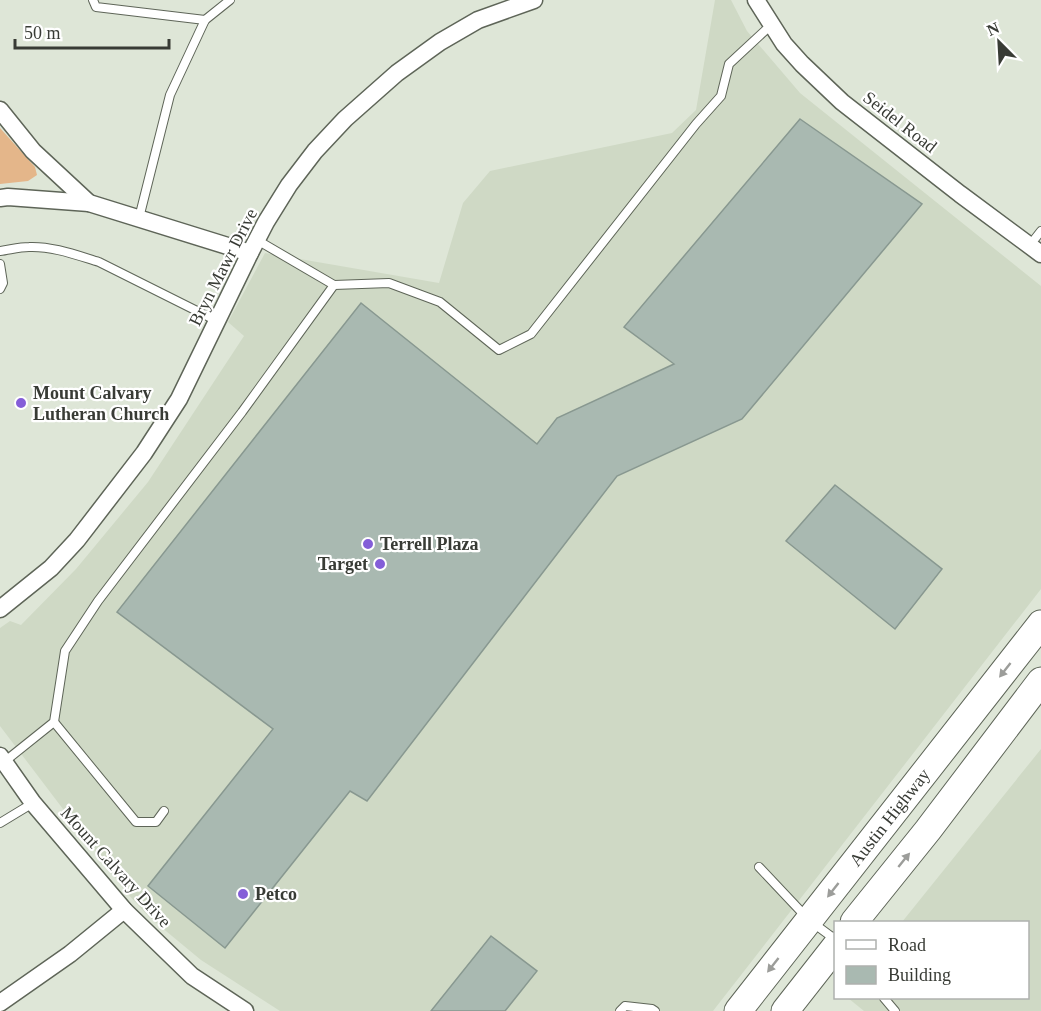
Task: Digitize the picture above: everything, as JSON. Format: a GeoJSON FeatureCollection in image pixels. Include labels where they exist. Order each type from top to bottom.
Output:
{"type":"FeatureCollection","features":[{"type":"Feature","properties":{"kind":"main road","name":"Austin Highway"},"geometry":{"type":"LineString","coordinates":[[738,1011],[1041,624]]}},
{"type":"Feature","properties":{"kind":"main road","name":"Austin Highway"},"geometry":{"type":"LineString","coordinates":[[855,921],[928,830],[1041,681]]}},
{"type":"Feature","properties":{"kind":"main road"},"geometry":{"type":"LineString","coordinates":[[785,1011],[834,949]]}},
{"type":"Feature","properties":{"kind":"street","name":"Bryn Mawr Drive"},"geometry":{"type":"LineString","coordinates":[[0,609],[51,568],[77,540],[144,453],[179,399],[254,247],[289,185],[315,151],[345,119],[397,73],[440,42],[478,20],[534,0]]}},
{"type":"Feature","properties":{"kind":"street","name":"Seidel Road"},"geometry":{"type":"LineString","coordinates":[[756,0],[784,44],[842,102],[1035,250]]}},
{"type":"Feature","properties":{"kind":"street"},"geometry":{"type":"LineString","coordinates":[[0,110],[33,151],[89,203]]}},
{"type":"Feature","properties":{"kind":"street"},"geometry":{"type":"LineString","coordinates":[[0,198],[89,203],[138,218],[254,247]]}},
{"type":"Feature","properties":{"kind":"street","name":"Mount Calvary Drive"},"geometry":{"type":"LineString","coordinates":[[2,759],[33,803],[124,910],[192,976],[245,1011]]}},
{"type":"Feature","properties":{"kind":"street"},"geometry":{"type":"LineString","coordinates":[[0,1004],[70,954],[124,910]]}},
{"type":"Feature","properties":{"kind":"lane"},"geometry":{"type":"LineString","coordinates":[[93,0],[96,7],[205,20]]}},
{"type":"Feature","properties":{"kind":"lane"},"geometry":{"type":"LineString","coordinates":[[138,218],[170,95],[205,20],[230,0]]}},
{"type":"Feature","properties":{"kind":"lane"},"geometry":{"type":"LineString","coordinates":[[254,247],[334,285],[388,283],[440,302],[499,351],[531,334],[696,124],[721,96],[729,64],[771,25]]}},
{"type":"Feature","properties":{"kind":"lane"},"geometry":{"type":"LineString","coordinates":[[1035,250],[1041,231]]}},
{"type":"Feature","properties":{"kind":"lane"},"geometry":{"type":"LineString","coordinates":[[0,251],[29,247],[57,249],[99,262],[217,321]]}},
{"type":"Feature","properties":{"kind":"lane"},"geometry":{"type":"LineString","coordinates":[[0,264],[3,283],[0,289]]}},
{"type":"Feature","properties":{"kind":"lane"},"geometry":{"type":"LineString","coordinates":[[2,759],[54,722],[65,651],[98,601],[242,412],[334,285]]}},
{"type":"Feature","properties":{"kind":"lane"},"geometry":{"type":"LineString","coordinates":[[54,722],[136,822],[156,822],[164,812]]}},
{"type":"Feature","properties":{"kind":"lane"},"geometry":{"type":"LineString","coordinates":[[0,823],[33,803]]}},
{"type":"Feature","properties":{"kind":"lane"},"geometry":{"type":"LineString","coordinates":[[759,867],[809,920],[834,939]]}},
{"type":"Feature","properties":{"kind":"lane"},"geometry":{"type":"LineString","coordinates":[[885,999],[895,1011]]}},
{"type":"Feature","properties":{"kind":"lane"},"geometry":{"type":"LineString","coordinates":[[620,1011],[625,1006],[655,1011]]}},
{"type":"Feature","properties":{"kind":"shaded area"},"geometry":{"type":"Polygon","coordinates":[[[715,0],[731,0],[747,31],[800,93],[1041,286],[1041,589],[713,1011],[280,1011],[201,960],[149,917],[126,892],[0,726],[0,628],[10,621],[21,625],[76,569],[148,482],[244,336],[228,322],[265,253],[439,283],[463,203],[490,171],[672,133],[696,110],[715,0]]]}},
{"type":"Feature","properties":{"kind":"shaded area"},"geometry":{"type":"Polygon","coordinates":[[[0,128],[35,167],[37,175],[28,181],[0,184],[0,128]]]}},
{"type":"Feature","properties":{"kind":"shaded area"},"geometry":{"type":"Polygon","coordinates":[[[1041,749],[1041,1011],[864,1011],[849,999],[1029,999],[1029,921],[903,921],[1041,749]]]}},
{"type":"Feature","properties":{"kind":"building","name":"Terrell Plaza"},"geometry":{"type":"Polygon","coordinates":[[[800,119],[922,204],[742,419],[617,476],[367,801],[350,791],[225,948],[148,886],[273,729],[117,612],[361,303],[537,444],[557,418],[674,364],[624,327],[800,119]]]}},
{"type":"Feature","properties":{"kind":"building"},"geometry":{"type":"Polygon","coordinates":[[[835,485],[942,569],[895,629],[786,541],[835,485]]]}},
{"type":"Feature","properties":{"kind":"building"},"geometry":{"type":"Polygon","coordinates":[[[491,936],[537,971],[505,1011],[431,1011],[491,936]]]}},
{"type":"Feature","properties":{"kind":"place","name":"Mount Calvary Lutheran Church"},"geometry":{"type":"Point","coordinates":[21,403]}},
{"type":"Feature","properties":{"kind":"place","name":"Terrell Plaza"},"geometry":{"type":"Point","coordinates":[368,544]}},
{"type":"Feature","properties":{"kind":"place","name":"Target"},"geometry":{"type":"Point","coordinates":[380,564]}},
{"type":"Feature","properties":{"kind":"place","name":"Petco"},"geometry":{"type":"Point","coordinates":[243,894]}}]}
